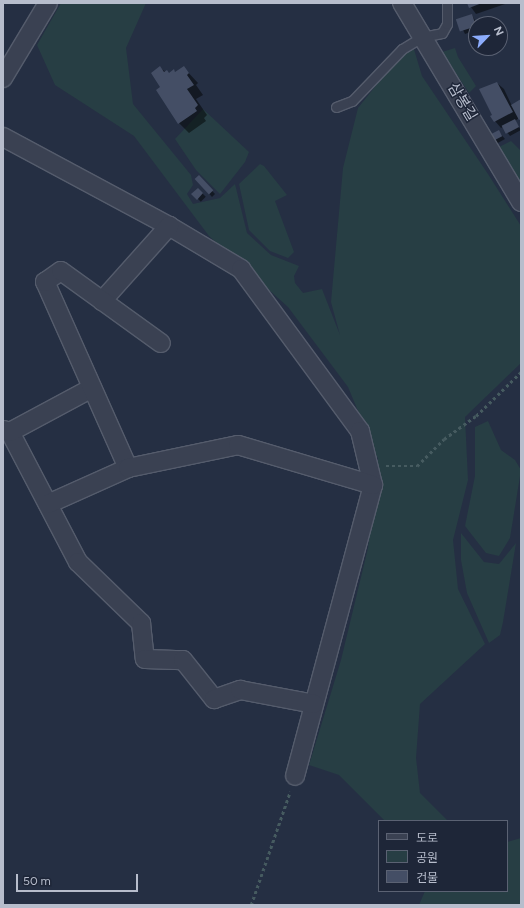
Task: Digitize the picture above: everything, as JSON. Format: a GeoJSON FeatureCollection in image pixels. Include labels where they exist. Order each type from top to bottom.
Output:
{"type":"FeatureCollection","features":[{"type":"Feature","properties":{"kind":"street"},"geometry":{"type":"LineString","coordinates":[[3,78],[48,3]]}},
{"type":"Feature","properties":{"kind":"street","name":"삼봉길"},"geometry":{"type":"LineString","coordinates":[[402,3],[521,202]]}},
{"type":"Feature","properties":{"kind":"street"},"geometry":{"type":"LineString","coordinates":[[3,137],[169,226],[241,269],[360,431],[373,485],[295,776]]}},
{"type":"Feature","properties":{"kind":"street"},"geometry":{"type":"LineString","coordinates":[[102,301],[169,226]]}},
{"type":"Feature","properties":{"kind":"street"},"geometry":{"type":"LineString","coordinates":[[128,468],[45,282],[61,271],[161,343]]}},
{"type":"Feature","properties":{"kind":"street"},"geometry":{"type":"LineString","coordinates":[[92,388],[6,431],[48,504],[78,562],[141,623],[145,658],[183,660],[214,699],[240,690],[314,704]]}},
{"type":"Feature","properties":{"kind":"street"},"geometry":{"type":"LineString","coordinates":[[48,504],[128,468],[238,445],[373,485]]}},
{"type":"Feature","properties":{"kind":"lane"},"geometry":{"type":"LineString","coordinates":[[336,107],[352,101],[402,49],[422,37],[442,32],[447,24],[447,3]]}},
{"type":"Feature","properties":{"kind":"path"},"geometry":{"type":"LineString","coordinates":[[368,467],[417,466],[444,439],[476,416],[521,372]]}},
{"type":"Feature","properties":{"kind":"path"},"geometry":{"type":"LineString","coordinates":[[251,905],[295,776]]}},
{"type":"Feature","properties":{"kind":"green space"},"geometry":{"type":"Polygon","coordinates":[[[61,3],[146,3],[126,48],[133,104],[191,175],[193,185],[187,194],[193,204],[220,198],[235,184],[247,233],[271,255],[299,266],[294,276],[295,283],[303,293],[322,289],[340,335],[331,302],[343,168],[358,108],[398,58],[413,46],[422,76],[521,226],[521,363],[465,417],[468,480],[453,540],[458,589],[485,644],[420,704],[416,758],[420,793],[447,820],[384,820],[339,775],[309,765],[341,660],[368,548],[378,459],[348,387],[288,307],[209,236],[134,136],[55,85],[37,45],[61,3]]]}},
{"type":"Feature","properties":{"kind":"green space"},"geometry":{"type":"Polygon","coordinates":[[[455,48],[458,57],[476,86],[469,93],[442,52],[455,48]]]}},
{"type":"Feature","properties":{"kind":"green space"},"geometry":{"type":"Polygon","coordinates":[[[203,109],[249,152],[245,162],[220,194],[196,170],[175,139],[203,109]]]}},
{"type":"Feature","properties":{"kind":"green space"},"geometry":{"type":"Polygon","coordinates":[[[511,141],[521,151],[521,189],[497,148],[511,141]]]}},
{"type":"Feature","properties":{"kind":"green space"},"geometry":{"type":"Polygon","coordinates":[[[260,164],[264,166],[287,195],[275,201],[294,252],[288,258],[270,251],[249,230],[239,184],[260,164]]]}},
{"type":"Feature","properties":{"kind":"green space"},"geometry":{"type":"Polygon","coordinates":[[[488,421],[501,450],[515,460],[521,470],[510,538],[499,556],[486,553],[465,526],[475,476],[475,427],[488,421]]]}},
{"type":"Feature","properties":{"kind":"green space"},"geometry":{"type":"Polygon","coordinates":[[[461,533],[484,562],[499,564],[516,543],[500,635],[489,643],[467,593],[461,560],[461,533]]]}},
{"type":"Feature","properties":{"kind":"green space"},"geometry":{"type":"Polygon","coordinates":[[[521,838],[521,905],[419,905],[425,892],[508,892],[508,842],[521,838]]]}},
{"type":"Feature","properties":{"kind":"building"},"geometry":{"type":"Polygon","coordinates":[[[467,3],[482,3],[469,8],[467,3]]]}},
{"type":"Feature","properties":{"kind":"building"},"geometry":{"type":"Polygon","coordinates":[[[472,14],[473,16],[468,16],[468,29],[460,32],[456,19],[472,14]]]}},
{"type":"Feature","properties":{"kind":"building"},"geometry":{"type":"Polygon","coordinates":[[[160,66],[164,72],[167,70],[169,73],[174,69],[175,72],[184,66],[189,73],[187,75],[194,85],[187,89],[198,105],[195,108],[197,111],[178,124],[156,90],[160,87],[151,73],[160,66]]]}},
{"type":"Feature","properties":{"kind":"building"},"geometry":{"type":"Polygon","coordinates":[[[497,82],[513,112],[494,122],[479,89],[497,82]]]}},
{"type":"Feature","properties":{"kind":"building"},"geometry":{"type":"Polygon","coordinates":[[[521,99],[521,119],[519,120],[511,105],[521,99]]]}},
{"type":"Feature","properties":{"kind":"building"},"geometry":{"type":"Polygon","coordinates":[[[515,119],[519,127],[506,134],[502,126],[515,119]]]}},
{"type":"Feature","properties":{"kind":"building"},"geometry":{"type":"Polygon","coordinates":[[[499,130],[502,136],[491,142],[488,135],[499,130]]]}},
{"type":"Feature","properties":{"kind":"building"},"geometry":{"type":"Polygon","coordinates":[[[199,175],[213,190],[209,194],[195,179],[199,175]]]}},
{"type":"Feature","properties":{"kind":"building"},"geometry":{"type":"Polygon","coordinates":[[[198,188],[203,193],[197,200],[191,194],[198,188]]]}}]}
